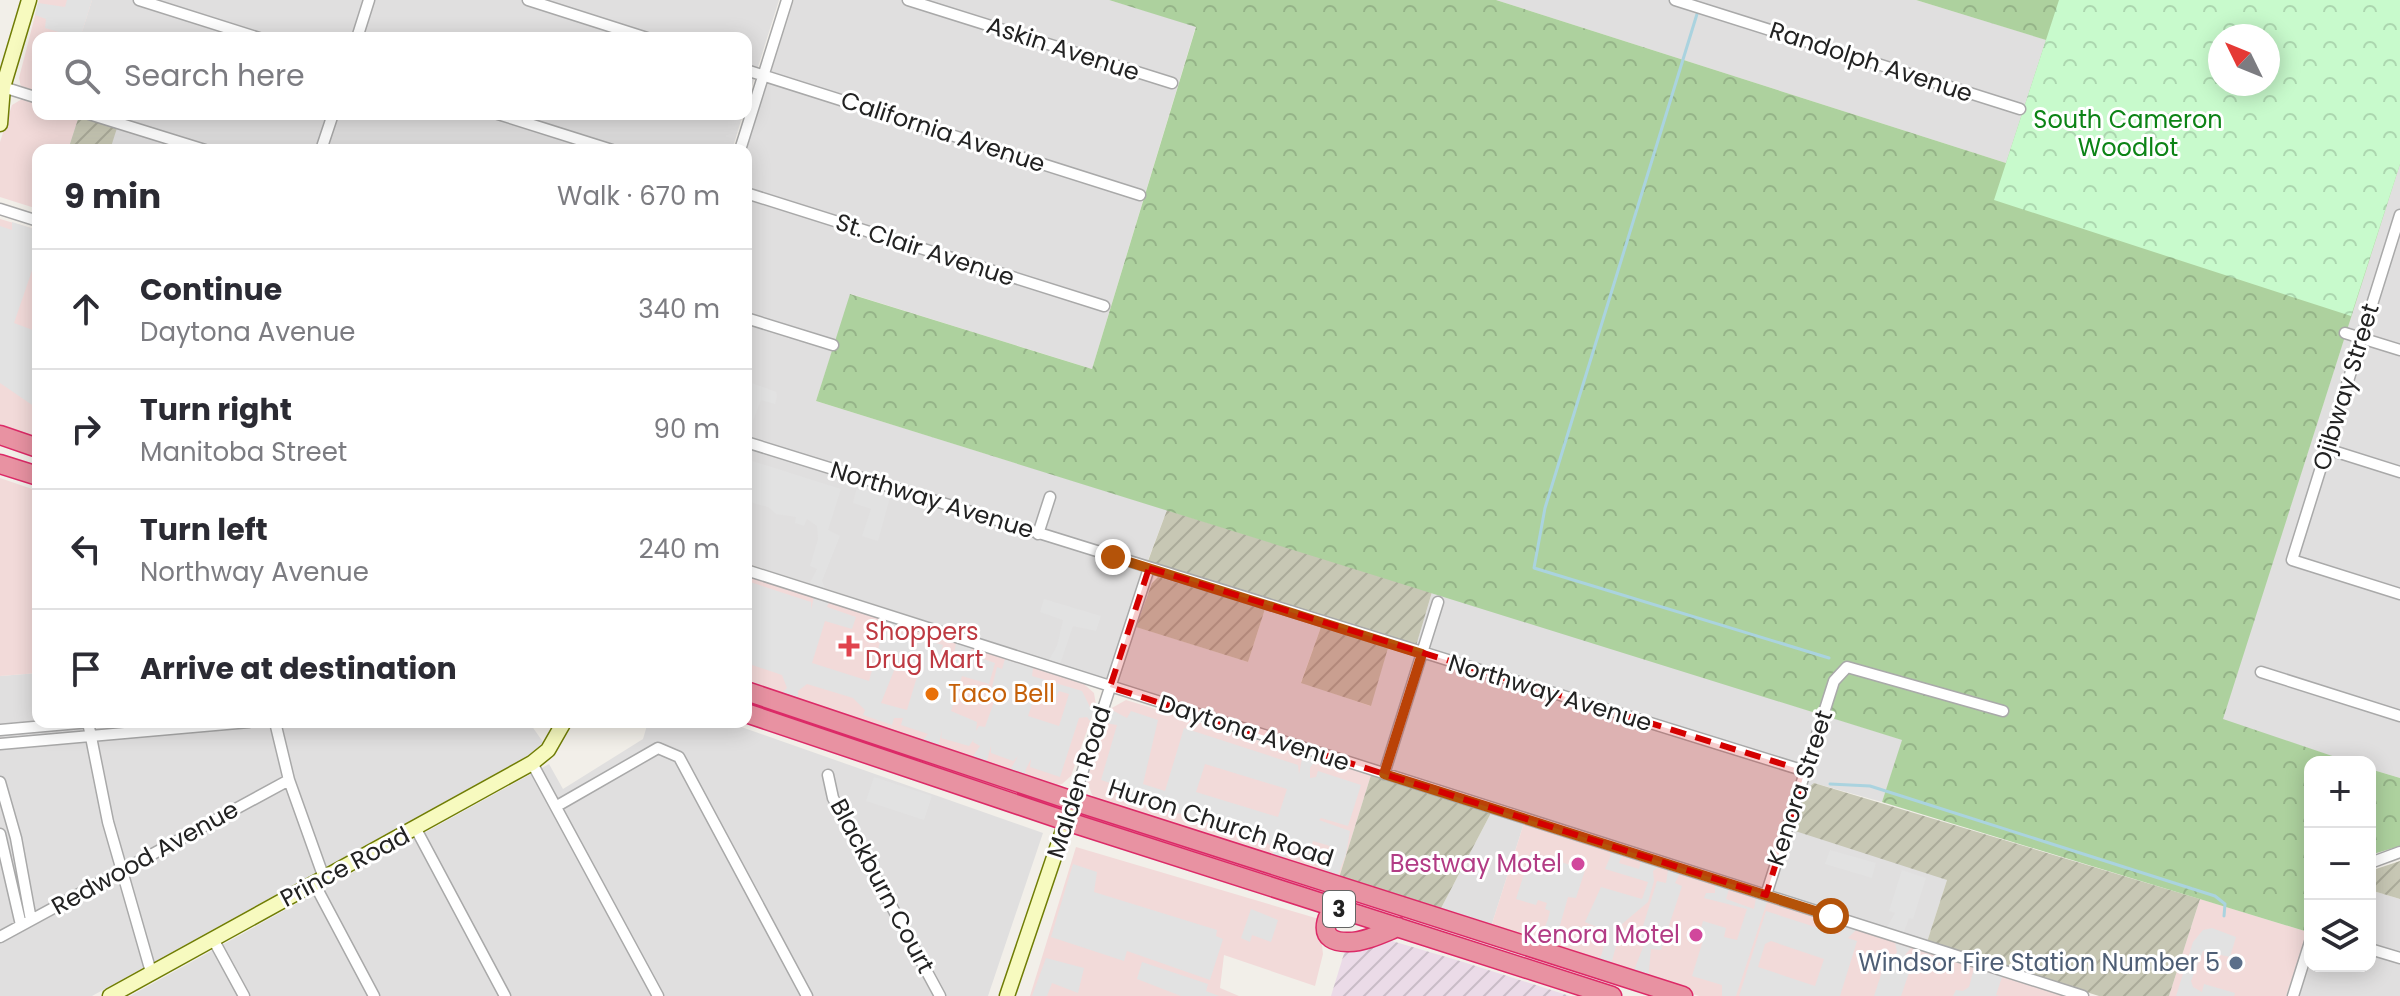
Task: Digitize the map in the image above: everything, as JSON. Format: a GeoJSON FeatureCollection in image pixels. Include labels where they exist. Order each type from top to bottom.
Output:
{"type":"FeatureCollection","features":[{"type":"Feature","properties":{"kind":"highway"},"geometry":{"type":"LineString","coordinates":[[0,435],[32,446]]}},
{"type":"Feature","properties":{"kind":"highway"},"geometry":{"type":"LineString","coordinates":[[0,464],[32,474]]}},
{"type":"Feature","properties":{"kind":"highway","name":"Huron Church Road"},"geometry":{"type":"LineString","coordinates":[[752,693],[1073,801],[1683,996]]}},
{"type":"Feature","properties":{"kind":"highway","name":"Huron Church Road"},"geometry":{"type":"LineString","coordinates":[[752,715],[1066,821],[1612,996]]}},
{"type":"Feature","properties":{"kind":"highway"},"geometry":{"type":"LineString","coordinates":[[1350,890],[1334,907],[1325,924],[1327,934],[1334,940],[1349,942],[1398,927]]}},
{"type":"Feature","properties":{"kind":"street"},"geometry":{"type":"LineString","coordinates":[[0,124],[2,90],[29,0]]}},
{"type":"Feature","properties":{"kind":"street"},"geometry":{"type":"LineString","coordinates":[[139,0],[240,32]]}},
{"type":"Feature","properties":{"kind":"street"},"geometry":{"type":"LineString","coordinates":[[359,32],[369,0]]}},
{"type":"Feature","properties":{"kind":"street"},"geometry":{"type":"LineString","coordinates":[[528,0],[628,32]]}},
{"type":"Feature","properties":{"kind":"street"},"geometry":{"type":"LineString","coordinates":[[752,111],[787,0]]}},
{"type":"Feature","properties":{"kind":"street","name":"Askin Avenue"},"geometry":{"type":"LineString","coordinates":[[908,0],[1172,83]]}},
{"type":"Feature","properties":{"kind":"street","name":"Randolph Avenue"},"geometry":{"type":"LineString","coordinates":[[1675,0],[2020,109]]}},
{"type":"Feature","properties":{"kind":"street","name":"California Avenue"},"geometry":{"type":"LineString","coordinates":[[752,72],[1140,195]]}},
{"type":"Feature","properties":{"kind":"street"},"geometry":{"type":"LineString","coordinates":[[2,90],[32,97]]}},
{"type":"Feature","properties":{"kind":"street"},"geometry":{"type":"LineString","coordinates":[[108,120],[186,144]]}},
{"type":"Feature","properties":{"kind":"street"},"geometry":{"type":"LineString","coordinates":[[323,144],[331,120]]}},
{"type":"Feature","properties":{"kind":"street"},"geometry":{"type":"LineString","coordinates":[[517,120],[593,144]]}},
{"type":"Feature","properties":{"kind":"street"},"geometry":{"type":"LineString","coordinates":[[742,144],[749,120]]}},
{"type":"Feature","properties":{"kind":"street","name":"St. Clair Avenue"},"geometry":{"type":"LineString","coordinates":[[752,195],[1104,306]]}},
{"type":"Feature","properties":{"kind":"street"},"geometry":{"type":"LineString","coordinates":[[0,209],[32,219]]}},
{"type":"Feature","properties":{"kind":"street","name":"Ojibway Street"},"geometry":{"type":"LineString","coordinates":[[2400,215],[2292,560],[2400,594]]}},
{"type":"Feature","properties":{"kind":"street"},"geometry":{"type":"LineString","coordinates":[[752,320],[833,345]]}},
{"type":"Feature","properties":{"kind":"street"},"geometry":{"type":"LineString","coordinates":[[2345,333],[2400,350]]}},
{"type":"Feature","properties":{"kind":"street","name":"Northway Avenue"},"geometry":{"type":"LineString","coordinates":[[752,444],[1805,771]]}},
{"type":"Feature","properties":{"kind":"street"},"geometry":{"type":"LineString","coordinates":[[2327,449],[2400,472]]}},
{"type":"Feature","properties":{"kind":"street"},"geometry":{"type":"LineString","coordinates":[[1038,534],[1050,497]]}},
{"type":"Feature","properties":{"kind":"street","name":"Malden Road"},"geometry":{"type":"LineString","coordinates":[[1007,996],[1149,568]]}},
{"type":"Feature","properties":{"kind":"street","name":"Daytona Avenue"},"geometry":{"type":"LineString","coordinates":[[752,572],[2083,996]]}},
{"type":"Feature","properties":{"kind":"street"},"geometry":{"type":"LineString","coordinates":[[1384,774],[1438,602]]}},
{"type":"Feature","properties":{"kind":"street","name":"Kenora Street"},"geometry":{"type":"LineString","coordinates":[[1766,895],[1834,681],[1847,667],[2003,711]]}},
{"type":"Feature","properties":{"kind":"street"},"geometry":{"type":"LineString","coordinates":[[2261,672],[2400,716]]}},
{"type":"Feature","properties":{"kind":"street"},"geometry":{"type":"LineString","coordinates":[[0,730],[32,727]]}},
{"type":"Feature","properties":{"kind":"street"},"geometry":{"type":"LineString","coordinates":[[90,728],[108,822],[151,972]]}},
{"type":"Feature","properties":{"kind":"street"},"geometry":{"type":"LineString","coordinates":[[0,744],[190,728]]}},
{"type":"Feature","properties":{"kind":"street"},"geometry":{"type":"LineString","coordinates":[[276,728],[319,880],[374,996]]}},
{"type":"Feature","properties":{"kind":"street","name":"Prince Road"},"geometry":{"type":"LineString","coordinates":[[116,994],[532,763],[548,750],[561,728]]}},
{"type":"Feature","properties":{"kind":"street"},"geometry":{"type":"LineString","coordinates":[[557,806],[658,748],[679,757],[807,996]]}},
{"type":"Feature","properties":{"kind":"street"},"geometry":{"type":"LineString","coordinates":[[532,763],[658,996]]}},
{"type":"Feature","properties":{"kind":"street","name":"Blackburn Court"},"geometry":{"type":"LineString","coordinates":[[828,775],[833,798],[940,996]]}},
{"type":"Feature","properties":{"kind":"street","name":"Redwood Avenue"},"geometry":{"type":"LineString","coordinates":[[0,937],[289,780]]}},
{"type":"Feature","properties":{"kind":"street"},"geometry":{"type":"LineString","coordinates":[[0,782],[16,838],[26,922]]}},
{"type":"Feature","properties":{"kind":"street"},"geometry":{"type":"LineString","coordinates":[[416,829],[505,996]]}},
{"type":"Feature","properties":{"kind":"street"},"geometry":{"type":"LineString","coordinates":[[16,838],[0,837],[26,922]]}},
{"type":"Feature","properties":{"kind":"street"},"geometry":{"type":"LineString","coordinates":[[2376,861],[2400,852]]}},
{"type":"Feature","properties":{"kind":"street"},"geometry":{"type":"LineString","coordinates":[[213,939],[244,996]]}},
{"type":"Feature","properties":{"kind":"street"},"geometry":{"type":"LineString","coordinates":[[2376,951],[2400,958]]}},
{"type":"Feature","properties":{"kind":"street"},"geometry":{"type":"LineString","coordinates":[[2293,996],[2304,961]]}},
{"type":"Feature","properties":{"kind":"highlighted area"},"geometry":{"type":"Polygon","coordinates":[[[1149,568],[1805,771],[1766,895],[1110,687],[1149,568]]]}},
{"type":"Feature","properties":{"kind":"shaded area"},"geometry":{"type":"Polygon","coordinates":[[[39,0],[92,0],[82,32],[32,32],[32,91],[21,87],[19,78],[39,0]]]}},
{"type":"Feature","properties":{"kind":"shaded area"},"geometry":{"type":"Polygon","coordinates":[[[67,0],[92,0],[82,32],[59,32],[45,28],[46,19],[35,15],[38,3],[65,7],[67,0]]]}},
{"type":"Feature","properties":{"kind":"shaded area"},"geometry":{"type":"Polygon","coordinates":[[[92,0],[779,0],[752,86],[752,32],[82,32],[92,0]]]}},
{"type":"Feature","properties":{"kind":"shaded area"},"geometry":{"type":"Polygon","coordinates":[[[794,0],[1109,0],[1196,26],[1092,369],[851,294],[816,401],[1167,510],[1148,560],[1158,565],[1137,627],[1248,662],[1265,609],[1321,627],[1301,682],[1370,706],[1391,638],[1416,645],[1432,592],[1903,740],[1882,802],[1814,783],[1947,880],[1927,942],[752,565],[752,144],[748,144],[794,0]]]}},
{"type":"Feature","properties":{"kind":"shaded area"},"geometry":{"type":"Polygon","coordinates":[[[1496,0],[1916,0],[2047,40],[2006,163],[1496,0]]]}},
{"type":"Feature","properties":{"kind":"shaded area"},"geometry":{"type":"Polygon","coordinates":[[[22,99],[32,102],[32,120],[78,120],[70,144],[32,144],[32,207],[0,197],[0,142],[12,105],[22,99]]]}},
{"type":"Feature","properties":{"kind":"shaded area"},"geometry":{"type":"Polygon","coordinates":[[[77,120],[741,120],[734,144],[70,144],[77,120]]]}},
{"type":"Feature","properties":{"kind":"shaded area"},"geometry":{"type":"Polygon","coordinates":[[[78,120],[92,120],[117,128],[112,144],[70,144],[78,120]]]}},
{"type":"Feature","properties":{"kind":"shaded area"},"geometry":{"type":"Polygon","coordinates":[[[2400,164],[2400,778],[2376,771],[2376,756],[2332,756],[2222,720],[2400,164]]]}},
{"type":"Feature","properties":{"kind":"shaded area"},"geometry":{"type":"Polygon","coordinates":[[[0,219],[32,228],[32,436],[0,425],[0,219]]]}},
{"type":"Feature","properties":{"kind":"shaded area"},"geometry":{"type":"Polygon","coordinates":[[[12,222],[32,228],[32,270],[14,323],[32,330],[32,405],[0,383],[0,226],[12,230],[12,222]]]}},
{"type":"Feature","properties":{"kind":"shaded area"},"geometry":{"type":"Polygon","coordinates":[[[752,383],[776,392],[775,404],[761,400],[752,423],[752,383]]]}},
{"type":"Feature","properties":{"kind":"shaded area"},"geometry":{"type":"Polygon","coordinates":[[[752,461],[841,489],[828,530],[840,536],[822,581],[825,589],[809,584],[817,569],[810,566],[818,539],[817,526],[807,519],[804,526],[795,523],[796,517],[776,514],[768,507],[752,503],[752,461]]]}},
{"type":"Feature","properties":{"kind":"shaded area"},"geometry":{"type":"Polygon","coordinates":[[[0,478],[32,489],[32,673],[0,676],[0,478]]]}},
{"type":"Feature","properties":{"kind":"shaded area"},"geometry":{"type":"Polygon","coordinates":[[[857,487],[873,492],[875,488],[887,492],[885,496],[890,497],[878,541],[862,536],[871,509],[853,503],[857,487]]]}},
{"type":"Feature","properties":{"kind":"shaded area"},"geometry":{"type":"Polygon","coordinates":[[[1167,510],[1432,592],[1416,646],[1148,561],[1167,510]]]}},
{"type":"Feature","properties":{"kind":"shaded area"},"geometry":{"type":"Polygon","coordinates":[[[752,577],[1084,684],[1094,693],[1096,705],[1071,776],[1062,784],[1051,786],[752,686],[752,577]]]}},
{"type":"Feature","properties":{"kind":"shaded area"},"geometry":{"type":"Polygon","coordinates":[[[1158,577],[1265,609],[1248,662],[1136,627],[1152,583],[1158,577]]]}},
{"type":"Feature","properties":{"kind":"shaded area"},"geometry":{"type":"Polygon","coordinates":[[[752,583],[811,602],[811,610],[814,597],[829,602],[827,607],[856,617],[852,629],[825,621],[812,663],[869,681],[886,621],[899,625],[895,632],[943,645],[941,651],[954,654],[956,643],[972,648],[969,654],[995,663],[989,684],[962,676],[951,711],[977,722],[976,731],[979,726],[985,727],[995,699],[1005,692],[992,687],[997,667],[1002,669],[1005,659],[1033,668],[1032,676],[1082,691],[1090,707],[1095,707],[1090,721],[1087,717],[1079,718],[1060,777],[1030,767],[1031,759],[1025,771],[1027,778],[1009,772],[1018,756],[1013,761],[991,753],[991,746],[986,764],[971,759],[980,746],[973,742],[974,739],[969,746],[941,738],[942,730],[938,748],[921,742],[928,734],[901,725],[903,718],[894,718],[892,725],[863,715],[865,710],[853,698],[807,684],[798,691],[798,702],[780,695],[787,688],[782,675],[752,665],[752,583]],[[897,663],[881,703],[907,710],[919,670],[897,663]],[[1059,691],[1056,698],[1036,692],[1028,716],[1059,726],[1069,694],[1059,691]]]}},
{"type":"Feature","properties":{"kind":"shaded area"},"geometry":{"type":"Polygon","coordinates":[[[1044,599],[1101,616],[1096,631],[1073,626],[1060,664],[1049,660],[1057,646],[1063,620],[1040,612],[1044,599]]]}},
{"type":"Feature","properties":{"kind":"shaded area"},"geometry":{"type":"Polygon","coordinates":[[[1321,627],[1388,648],[1371,706],[1301,683],[1321,627]]]}},
{"type":"Feature","properties":{"kind":"shaded area"},"geometry":{"type":"Polygon","coordinates":[[[32,673],[32,728],[533,728],[543,742],[533,753],[92,996],[0,996],[0,676],[32,673]]]}},
{"type":"Feature","properties":{"kind":"shaded area"},"geometry":{"type":"Polygon","coordinates":[[[1126,700],[1371,775],[1338,881],[1103,805],[1092,795],[1087,780],[1110,709],[1126,700]]]}},
{"type":"Feature","properties":{"kind":"shaded area"},"geometry":{"type":"Polygon","coordinates":[[[1110,709],[1127,718],[1131,711],[1158,720],[1143,784],[1165,791],[1184,728],[1298,765],[1299,774],[1303,754],[1317,758],[1310,768],[1310,778],[1316,777],[1318,771],[1361,785],[1348,826],[1319,820],[1350,831],[1346,854],[1336,880],[1322,875],[1330,846],[1313,841],[1308,855],[1292,849],[1294,843],[1290,841],[1284,863],[1272,856],[1274,850],[1265,840],[1164,809],[1162,800],[1158,806],[1129,798],[1131,790],[1101,780],[1117,725],[1105,723],[1110,709]],[[1205,764],[1196,792],[1278,817],[1287,789],[1205,764]]]}},
{"type":"Feature","properties":{"kind":"shaded area"},"geometry":{"type":"Polygon","coordinates":[[[646,728],[744,728],[1043,833],[988,996],[130,996],[549,764],[563,789],[643,739],[646,728]]]}},
{"type":"Feature","properties":{"kind":"shaded area"},"geometry":{"type":"Polygon","coordinates":[[[1371,775],[1491,813],[1438,914],[1338,881],[1371,775]]]}},
{"type":"Feature","properties":{"kind":"shaded area"},"geometry":{"type":"Polygon","coordinates":[[[874,777],[932,796],[924,820],[866,801],[874,777]]]}},
{"type":"Feature","properties":{"kind":"shaded area"},"geometry":{"type":"Polygon","coordinates":[[[1814,783],[2200,899],[2169,996],[2099,996],[1927,942],[1947,880],[1792,830],[1805,790],[1814,783]]]}},
{"type":"Feature","properties":{"kind":"shaded area"},"geometry":{"type":"Polygon","coordinates":[[[1491,813],[1524,823],[1490,930],[1438,914],[1491,813]]]}},
{"type":"Feature","properties":{"kind":"shaded area"},"geometry":{"type":"Polygon","coordinates":[[[1524,823],[2064,996],[1699,996],[1490,930],[1524,823]]]}},
{"type":"Feature","properties":{"kind":"shaded area"},"geometry":{"type":"Polygon","coordinates":[[[1076,847],[1319,919],[1323,954],[1315,986],[1224,955],[1220,988],[1239,996],[1030,996],[1076,847]]]}},
{"type":"Feature","properties":{"kind":"shaded area"},"geometry":{"type":"Polygon","coordinates":[[[1830,850],[1876,863],[1872,878],[1825,864],[1830,850]]]}},
{"type":"Feature","properties":{"kind":"shaded area"},"geometry":{"type":"Polygon","coordinates":[[[1609,851],[1622,855],[1619,863],[1639,869],[1641,861],[1658,867],[1653,871],[1654,881],[1648,902],[1622,924],[1610,968],[1593,963],[1601,956],[1608,932],[1585,922],[1601,887],[1642,899],[1648,882],[1605,869],[1611,855],[1609,851]]]}},
{"type":"Feature","properties":{"kind":"shaded area"},"geometry":{"type":"Polygon","coordinates":[[[1531,852],[1585,870],[1576,898],[1568,897],[1553,950],[1532,944],[1540,939],[1548,919],[1550,911],[1545,909],[1547,903],[1538,900],[1536,905],[1516,899],[1531,852]]]}},
{"type":"Feature","properties":{"kind":"shaded area"},"geometry":{"type":"Polygon","coordinates":[[[2400,861],[2400,899],[2376,892],[2376,869],[2400,861]]]}},
{"type":"Feature","properties":{"kind":"shaded area"},"geometry":{"type":"Polygon","coordinates":[[[1073,864],[1097,872],[1094,892],[1217,930],[1216,936],[1223,939],[1210,980],[1127,951],[1124,961],[1051,937],[1073,864]]]}},
{"type":"Feature","properties":{"kind":"shaded area"},"geometry":{"type":"Polygon","coordinates":[[[1668,870],[1680,873],[1675,883],[1682,886],[1661,950],[1651,949],[1648,980],[1632,975],[1644,945],[1638,942],[1657,881],[1666,883],[1668,870]]]}},
{"type":"Feature","properties":{"kind":"shaded area"},"geometry":{"type":"Polygon","coordinates":[[[1902,870],[1926,878],[1913,919],[1909,918],[1903,934],[1886,929],[1895,913],[1889,911],[1902,870]]]}},
{"type":"Feature","properties":{"kind":"shaded area"},"geometry":{"type":"Polygon","coordinates":[[[1715,885],[1729,889],[1726,899],[1754,909],[1756,898],[1767,902],[1736,996],[1722,996],[1722,985],[1692,976],[1705,934],[1700,932],[1703,921],[1726,928],[1724,937],[1737,940],[1747,909],[1704,898],[1706,893],[1715,893],[1715,885]]]}},
{"type":"Feature","properties":{"kind":"shaded area"},"geometry":{"type":"Polygon","coordinates":[[[2376,892],[2400,899],[2400,996],[2299,996],[2308,972],[2376,972],[2376,892]]]}},
{"type":"Feature","properties":{"kind":"shaded area"},"geometry":{"type":"Polygon","coordinates":[[[2200,899],[2304,931],[2304,944],[2286,996],[2169,996],[2200,899]]]}},
{"type":"Feature","properties":{"kind":"shaded area"},"geometry":{"type":"Polygon","coordinates":[[[1251,909],[1278,920],[1271,942],[1252,935],[1250,942],[1241,938],[1251,909]]]}},
{"type":"Feature","properties":{"kind":"shaded area"},"geometry":{"type":"Polygon","coordinates":[[[1766,911],[1840,935],[1841,925],[1856,930],[1848,938],[1857,941],[1840,996],[1739,996],[1766,911]],[[1771,941],[1765,944],[1758,967],[1815,986],[1824,959],[1771,941]]]}},
{"type":"Feature","properties":{"kind":"shaded area"},"geometry":{"type":"Polygon","coordinates":[[[2212,928],[2236,937],[2230,957],[2203,951],[2191,981],[2193,987],[2202,992],[2204,984],[2235,993],[2234,996],[2176,996],[2193,942],[2203,930],[2212,928]]]}},
{"type":"Feature","properties":{"kind":"shaded area"},"geometry":{"type":"Polygon","coordinates":[[[1392,941],[1570,996],[1331,996],[1346,947],[1392,941]]]}},
{"type":"Feature","properties":{"kind":"shaded area"},"geometry":{"type":"Polygon","coordinates":[[[1895,943],[1911,948],[1905,955],[1913,961],[1901,996],[1874,996],[1888,953],[1895,955],[1897,952],[1895,943]]]}},
{"type":"Feature","properties":{"kind":"shaded area"},"geometry":{"type":"Polygon","coordinates":[[[1046,958],[1084,968],[1078,993],[1052,983],[1047,996],[1032,996],[1046,958]]]}},
{"type":"Feature","properties":{"kind":"shaded area"},"geometry":{"type":"Polygon","coordinates":[[[1142,962],[1208,984],[1206,991],[1219,996],[1181,996],[1137,979],[1142,962]]]}},
{"type":"Feature","properties":{"kind":"shaded area"},"geometry":{"type":"Polygon","coordinates":[[[1974,968],[2002,977],[1996,995],[1999,996],[1953,996],[1956,990],[1963,991],[1969,987],[1974,968]]]}},
{"type":"Feature","properties":{"kind":"green space"},"geometry":{"type":"Polygon","coordinates":[[[1109,0],[1496,0],[2006,163],[2046,40],[1916,0],[2400,0],[2400,164],[2223,719],[2332,756],[2304,756],[2304,931],[1882,802],[1902,740],[816,401],[850,294],[1092,369],[1196,27],[1109,0]]]}},
{"type":"Feature","properties":{"kind":"green space","name":"South Cameron Woodlot"},"geometry":{"type":"Polygon","coordinates":[[[2059,0],[2400,0],[2400,164],[2351,316],[1994,200],[2059,0]]]}},
{"type":"Feature","properties":{"kind":"green space"},"geometry":{"type":"Polygon","coordinates":[[[2376,771],[2400,778],[2400,846],[2376,853],[2376,771]]]}},
{"type":"Feature","properties":{"kind":"waterway"},"geometry":{"type":"LineString","coordinates":[[1697,14],[1545,508],[1534,568],[1829,658]]}},
{"type":"Feature","properties":{"kind":"waterway"},"geometry":{"type":"LineString","coordinates":[[1830,784],[1870,786],[2215,896],[2225,904],[2224,916]]}},
{"type":"Feature","properties":{"kind":"place","name":"Shoppers Drug Mart"},"geometry":{"type":"Point","coordinates":[849,646]}},
{"type":"Feature","properties":{"kind":"place","name":"Taco Bell"},"geometry":{"type":"Point","coordinates":[932,694]}},
{"type":"Feature","properties":{"kind":"place","name":"Bestway Motel"},"geometry":{"type":"Point","coordinates":[1578,864]}},
{"type":"Feature","properties":{"kind":"place","name":"Kenora Motel"},"geometry":{"type":"Point","coordinates":[1696,935]}},
{"type":"Feature","properties":{"kind":"place","name":"Windsor Fire Station Number 5"},"geometry":{"type":"Point","coordinates":[2236,963]}},
{"type":"Feature","properties":{"kind":"route"},"geometry":{"type":"LineString","coordinates":[[1113,557],[1422,654],[1384,774],[1831,916]]}}]}
